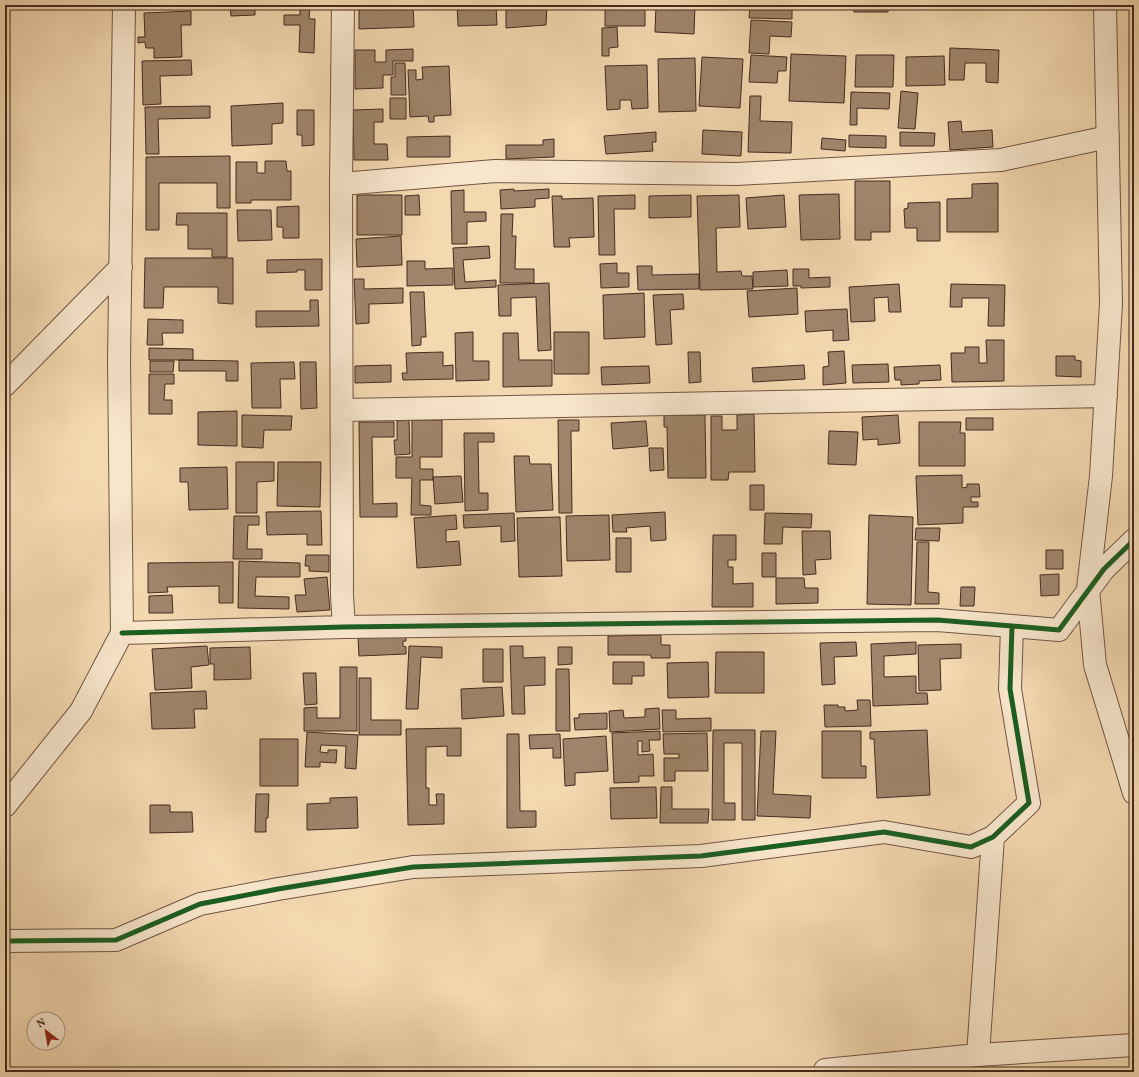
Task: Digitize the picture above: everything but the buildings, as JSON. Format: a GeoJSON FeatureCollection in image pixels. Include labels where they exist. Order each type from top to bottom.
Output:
{"type":"FeatureCollection","features":[{"type":"Feature","properties":{"kind":"street"},"geometry":{"type":"LineString","coordinates":[[5,806],[81,711],[122,633],[119,361],[124,5]]}},
{"type":"Feature","properties":{"kind":"street"},"geometry":{"type":"LineString","coordinates":[[343,5],[341,184],[342,595],[344,627]]}},
{"type":"Feature","properties":{"kind":"street"},"geometry":{"type":"LineString","coordinates":[[1106,5],[1111,303],[1101,476],[1088,589],[1095,665],[1134,793]]}},
{"type":"Feature","properties":{"kind":"street"},"geometry":{"type":"LineString","coordinates":[[341,184],[495,171],[736,174],[1001,160],[1108,137]]}},
{"type":"Feature","properties":{"kind":"street"},"geometry":{"type":"LineString","coordinates":[[5,385],[120,266]]}},
{"type":"Feature","properties":{"kind":"street"},"geometry":{"type":"LineString","coordinates":[[342,410],[1106,396]]}},
{"type":"Feature","properties":{"kind":"street"},"geometry":{"type":"LineString","coordinates":[[122,633],[344,627],[937,620],[1059,630],[1104,569],[1134,540]]}},
{"type":"Feature","properties":{"kind":"street"},"geometry":{"type":"LineString","coordinates":[[5,941],[116,940],[200,904],[278,889],[413,867],[701,856],[884,832],[971,847],[993,837],[1029,803],[1010,689],[1012,626]]}},
{"type":"Feature","properties":{"kind":"street"},"geometry":{"type":"LineString","coordinates":[[978,1055],[993,837]]}},
{"type":"Feature","properties":{"kind":"street"},"geometry":{"type":"LineString","coordinates":[[825,1072],[825,1070],[978,1055],[1134,1045]]}},
{"type":"Feature","properties":{"kind":"cycle path"},"geometry":{"type":"LineString","coordinates":[[5,941],[116,940],[200,904],[278,889],[413,867],[701,856],[884,832],[971,847],[993,837],[1029,803],[1010,689],[1012,626],[1059,630],[1104,569],[1134,540]]}},
{"type":"Feature","properties":{"kind":"cycle path"},"geometry":{"type":"LineString","coordinates":[[122,633],[344,627],[937,620],[1012,626]]}}]}
